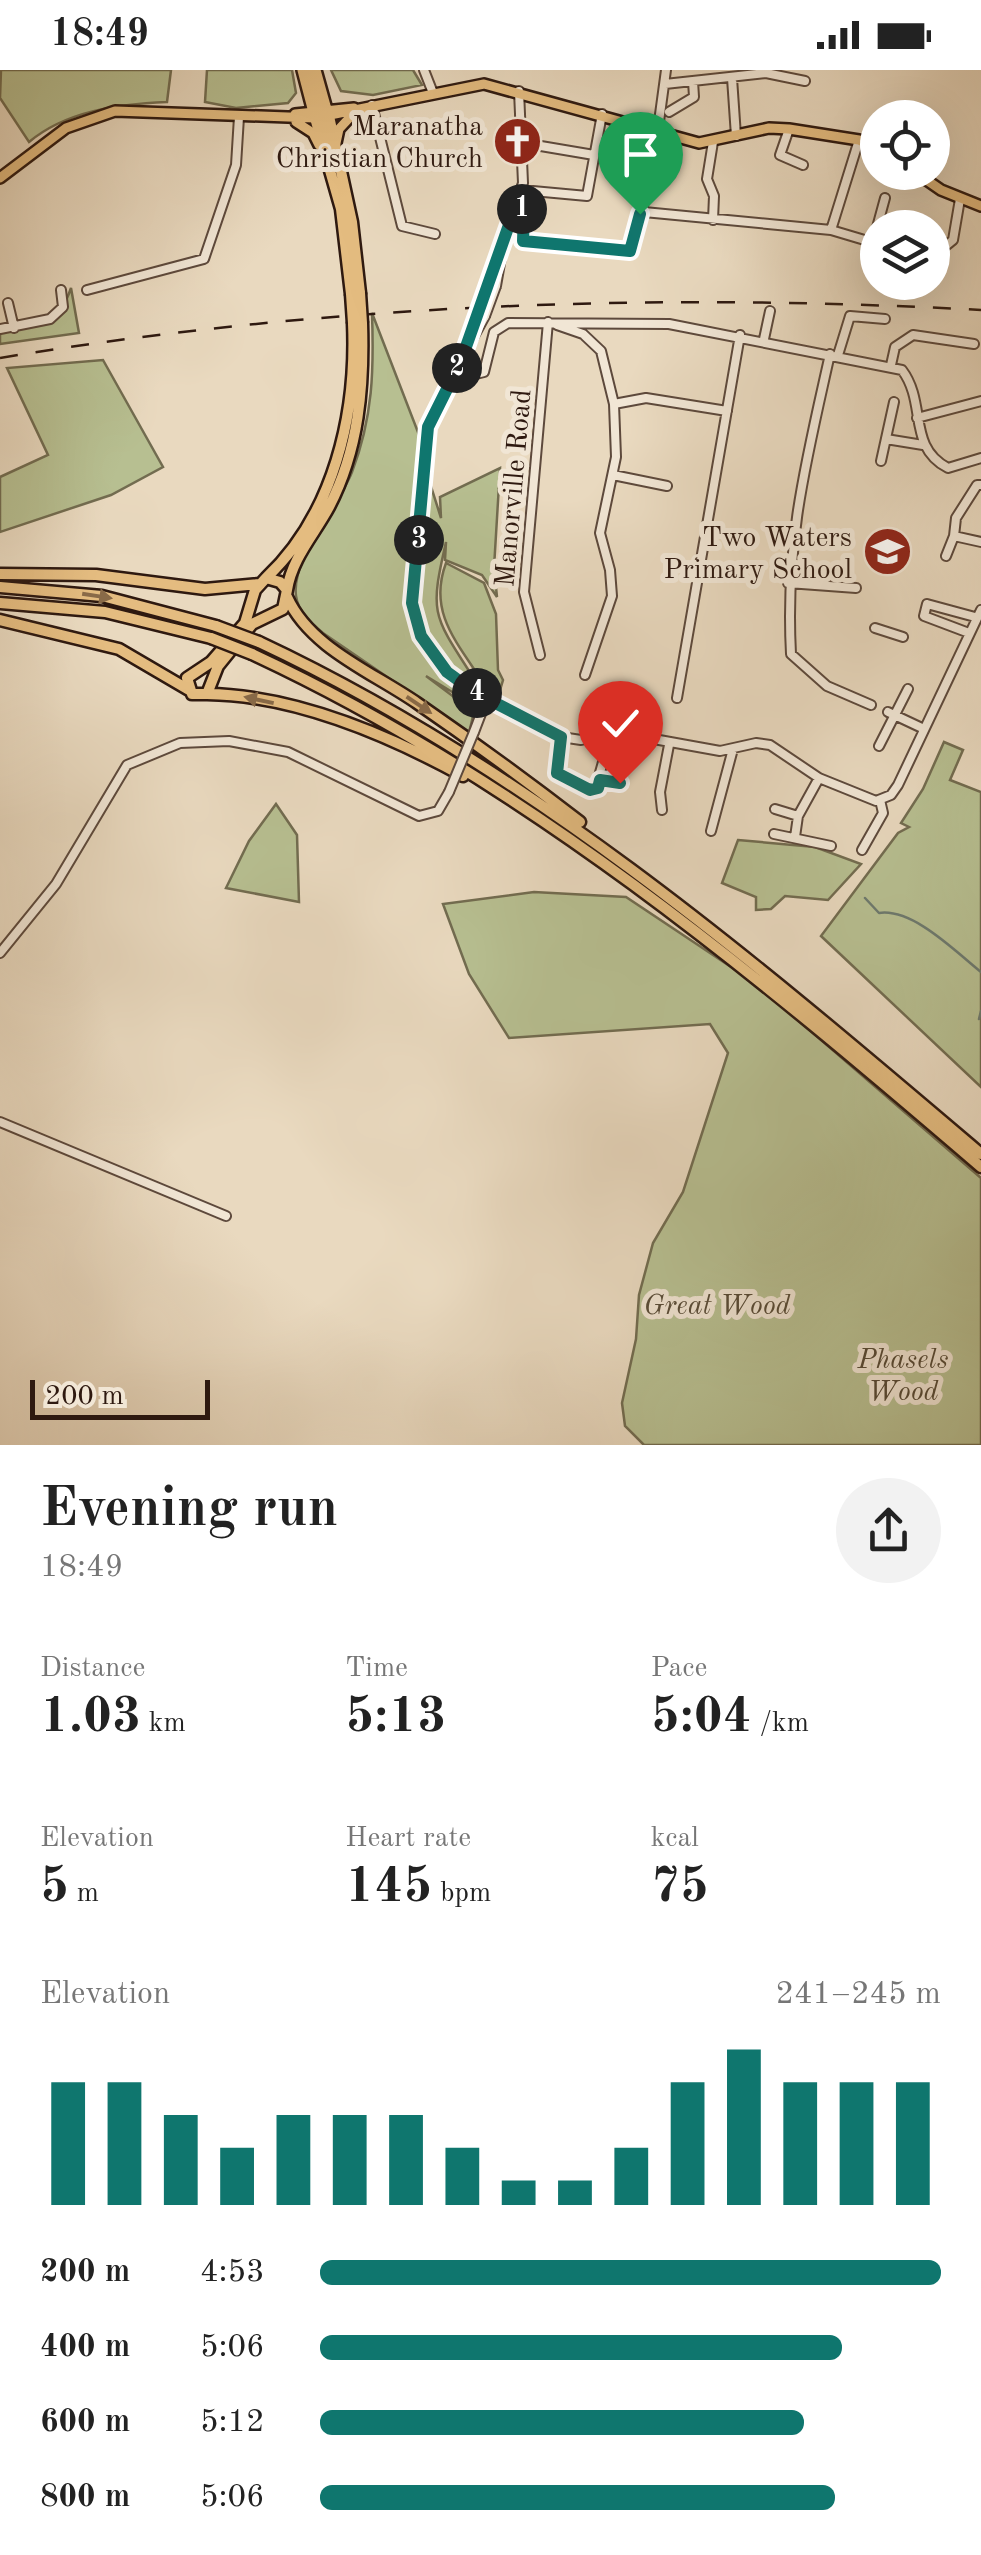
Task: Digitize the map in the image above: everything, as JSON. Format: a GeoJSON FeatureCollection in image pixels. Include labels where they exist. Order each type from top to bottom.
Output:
{"type":"FeatureCollection","features":[{"type":"Feature","properties":{"kind":"highway"},"geometry":{"type":"LineString","coordinates":[[207,694],[218,666],[252,624],[283,609],[295,562],[329,507],[351,452],[362,393],[352,222],[336,143],[320,114]]}},
{"type":"Feature","properties":{"kind":"highway"},"geometry":{"type":"LineString","coordinates":[[320,114],[355,293]]}},
{"type":"Feature","properties":{"kind":"highway"},"geometry":{"type":"LineString","coordinates":[[190,691],[186,678],[212,662],[245,623],[263,581],[308,526],[341,446],[357,323]]}},
{"type":"Feature","properties":{"kind":"highway"},"geometry":{"type":"LineString","coordinates":[[0,574],[96,576],[205,589],[280,582],[300,621],[324,642],[503,764],[785,986],[981,1154]]}},
{"type":"Feature","properties":{"kind":"highway"},"geometry":{"type":"LineString","coordinates":[[0,588],[102,596],[216,626],[258,642],[461,752],[642,874]]}},
{"type":"Feature","properties":{"kind":"highway"},"geometry":{"type":"LineString","coordinates":[[0,603],[105,612],[211,638],[377,716],[504,794],[712,940],[981,1167]]}},
{"type":"Feature","properties":{"kind":"highway"},"geometry":{"type":"LineString","coordinates":[[0,620],[119,650],[190,691],[243,696],[329,720],[504,794]]}},
{"type":"Feature","properties":{"kind":"main road"},"geometry":{"type":"LineString","coordinates":[[302,70],[320,114]]}},
{"type":"Feature","properties":{"kind":"main road"},"geometry":{"type":"LineString","coordinates":[[314,70],[320,114]]}},
{"type":"Feature","properties":{"kind":"main road"},"geometry":{"type":"LineString","coordinates":[[314,70],[322,87],[341,102],[364,107]]}},
{"type":"Feature","properties":{"kind":"main road"},"geometry":{"type":"LineString","coordinates":[[290,117],[303,102],[306,84]]}},
{"type":"Feature","properties":{"kind":"main road"},"geometry":{"type":"LineString","coordinates":[[0,178],[36,148],[88,118],[142,109],[290,117],[484,84],[699,143],[789,129],[859,140]]}},
{"type":"Feature","properties":{"kind":"main road"},"geometry":{"type":"LineString","coordinates":[[320,114],[322,87]]}},
{"type":"Feature","properties":{"kind":"main road"},"geometry":{"type":"LineString","coordinates":[[336,143],[342,125],[364,107]]}},
{"type":"Feature","properties":{"kind":"main road"},"geometry":{"type":"LineString","coordinates":[[290,117],[313,133],[330,169]]}},
{"type":"Feature","properties":{"kind":"main road"},"geometry":{"type":"LineString","coordinates":[[945,190],[981,206]]}},
{"type":"Feature","properties":{"kind":"street"},"geometry":{"type":"LineString","coordinates":[[424,70],[434,92]]}},
{"type":"Feature","properties":{"kind":"street"},"geometry":{"type":"LineString","coordinates":[[658,130],[666,70]]}},
{"type":"Feature","properties":{"kind":"street"},"geometry":{"type":"LineString","coordinates":[[665,84],[766,73],[804,81]]}},
{"type":"Feature","properties":{"kind":"street"},"geometry":{"type":"LineString","coordinates":[[732,78],[736,136]]}},
{"type":"Feature","properties":{"kind":"street"},"geometry":{"type":"LineString","coordinates":[[669,112],[694,97],[693,81]]}},
{"type":"Feature","properties":{"kind":"street"},"geometry":{"type":"LineString","coordinates":[[482,313],[484,294],[522,190],[519,91]]}},
{"type":"Feature","properties":{"kind":"street"},"geometry":{"type":"LineString","coordinates":[[364,107],[402,226],[435,234]]}},
{"type":"Feature","properties":{"kind":"street"},"geometry":{"type":"LineString","coordinates":[[522,190],[587,196],[602,114]]}},
{"type":"Feature","properties":{"kind":"street"},"geometry":{"type":"LineString","coordinates":[[87,290],[204,259],[236,165],[239,117]]}},
{"type":"Feature","properties":{"kind":"street"},"geometry":{"type":"LineString","coordinates":[[789,129],[780,156],[802,165]]}},
{"type":"Feature","properties":{"kind":"street"},"geometry":{"type":"LineString","coordinates":[[831,230],[859,140]]}},
{"type":"Feature","properties":{"kind":"street"},"geometry":{"type":"LineString","coordinates":[[516,205],[524,212],[523,241],[630,251],[661,142]]}},
{"type":"Feature","properties":{"kind":"street"},"geometry":{"type":"LineString","coordinates":[[713,142],[708,179],[714,220]]}},
{"type":"Feature","properties":{"kind":"street"},"geometry":{"type":"LineString","coordinates":[[523,143],[594,155]]}},
{"type":"Feature","properties":{"kind":"street"},"geometry":{"type":"LineString","coordinates":[[883,210],[886,198]]}},
{"type":"Feature","properties":{"kind":"street"},"geometry":{"type":"LineString","coordinates":[[950,242],[960,199]]}},
{"type":"Feature","properties":{"kind":"street"},"geometry":{"type":"LineString","coordinates":[[644,212],[831,230],[860,239]]}},
{"type":"Feature","properties":{"kind":"street"},"geometry":{"type":"LineString","coordinates":[[503,242],[496,286],[437,404],[424,444],[412,603],[421,636],[436,660],[453,678],[561,737],[581,740],[615,732],[669,746],[733,749],[770,745],[820,778],[880,800]]}},
{"type":"Feature","properties":{"kind":"street"},"geometry":{"type":"LineString","coordinates":[[0,329],[50,320],[64,307],[62,290]]}},
{"type":"Feature","properties":{"kind":"street"},"geometry":{"type":"LineString","coordinates":[[8,303],[14,328]]}},
{"type":"Feature","properties":{"kind":"street"},"geometry":{"type":"LineString","coordinates":[[764,339],[770,311]]}},
{"type":"Feature","properties":{"kind":"street"},"geometry":{"type":"LineString","coordinates":[[870,705],[827,686],[794,659],[788,583],[795,510],[846,318],[885,319]]}},
{"type":"Feature","properties":{"kind":"street"},"geometry":{"type":"LineString","coordinates":[[549,322],[588,338],[601,351],[614,404],[613,474],[600,533],[612,596],[585,675]]}},
{"type":"Feature","properties":{"kind":"street","name":"Manorville Road"},"geometry":{"type":"LineString","coordinates":[[540,655],[524,592],[549,322]]}},
{"type":"Feature","properties":{"kind":"street"},"geometry":{"type":"LineString","coordinates":[[588,338],[593,322]]}},
{"type":"Feature","properties":{"kind":"street"},"geometry":{"type":"LineString","coordinates":[[460,364],[472,375],[484,372],[494,332],[501,325],[655,322],[764,339],[891,365],[910,381],[923,445],[932,460],[948,468],[981,458]]}},
{"type":"Feature","properties":{"kind":"street"},"geometry":{"type":"LineString","coordinates":[[677,698],[740,335]]}},
{"type":"Feature","properties":{"kind":"street"},"geometry":{"type":"LineString","coordinates":[[891,365],[902,339],[913,335],[949,344],[974,344]]}},
{"type":"Feature","properties":{"kind":"street"},"geometry":{"type":"LineString","coordinates":[[614,404],[646,398],[727,410]]}},
{"type":"Feature","properties":{"kind":"street"},"geometry":{"type":"LineString","coordinates":[[917,418],[981,400]]}},
{"type":"Feature","properties":{"kind":"street"},"geometry":{"type":"LineString","coordinates":[[880,460],[894,402]]}},
{"type":"Feature","properties":{"kind":"street"},"geometry":{"type":"LineString","coordinates":[[886,440],[923,445]]}},
{"type":"Feature","properties":{"kind":"street"},"geometry":{"type":"LineString","coordinates":[[613,474],[668,486]]}},
{"type":"Feature","properties":{"kind":"street"},"geometry":{"type":"LineString","coordinates":[[946,556],[956,518],[979,485],[968,478]]}},
{"type":"Feature","properties":{"kind":"street"},"geometry":{"type":"LineString","coordinates":[[954,536],[981,542]]}},
{"type":"Feature","properties":{"kind":"street"},"geometry":{"type":"LineString","coordinates":[[788,583],[856,588]]}},
{"type":"Feature","properties":{"kind":"street"},"geometry":{"type":"LineString","coordinates":[[880,800],[898,785],[978,614],[927,604],[924,616],[969,633]]}},
{"type":"Feature","properties":{"kind":"street"},"geometry":{"type":"LineString","coordinates":[[885,619],[878,629],[903,637]]}},
{"type":"Feature","properties":{"kind":"street"},"geometry":{"type":"LineString","coordinates":[[879,746],[908,688]]}},
{"type":"Feature","properties":{"kind":"street"},"geometry":{"type":"LineString","coordinates":[[0,953],[56,884],[127,765],[180,743],[229,742],[288,752],[419,816],[438,811],[449,792],[486,698]]}},
{"type":"Feature","properties":{"kind":"street"},"geometry":{"type":"LineString","coordinates":[[892,714],[922,728]]}},
{"type":"Feature","properties":{"kind":"street"},"geometry":{"type":"LineString","coordinates":[[561,737],[557,773],[590,790],[598,788],[602,762]]}},
{"type":"Feature","properties":{"kind":"street"},"geometry":{"type":"LineString","coordinates":[[662,810],[660,792],[669,746]]}},
{"type":"Feature","properties":{"kind":"street"},"geometry":{"type":"LineString","coordinates":[[711,831],[733,749]]}},
{"type":"Feature","properties":{"kind":"street"},"geometry":{"type":"LineString","coordinates":[[796,837],[798,816],[820,778]]}},
{"type":"Feature","properties":{"kind":"street"},"geometry":{"type":"LineString","coordinates":[[600,780],[621,781]]}},
{"type":"Feature","properties":{"kind":"street"},"geometry":{"type":"LineString","coordinates":[[862,850],[883,812],[880,800]]}},
{"type":"Feature","properties":{"kind":"street"},"geometry":{"type":"LineString","coordinates":[[776,809],[798,816]]}},
{"type":"Feature","properties":{"kind":"street"},"geometry":{"type":"LineString","coordinates":[[774,834],[831,846]]}},
{"type":"Feature","properties":{"kind":"street"},"geometry":{"type":"LineString","coordinates":[[0,1122],[226,1216]]}},
{"type":"Feature","properties":{"kind":"green space"},"geometry":{"type":"Polygon","coordinates":[[[1,70],[171,70],[167,102],[76,116],[29,142],[0,98],[1,70]]]}},
{"type":"Feature","properties":{"kind":"green space"},"geometry":{"type":"Polygon","coordinates":[[[207,70],[292,70],[296,93],[288,103],[236,108],[205,102],[207,70]]]}},
{"type":"Feature","properties":{"kind":"green space"},"geometry":{"type":"Polygon","coordinates":[[[331,70],[413,70],[422,85],[373,95],[341,91],[331,70]]]}},
{"type":"Feature","properties":{"kind":"green space"},"geometry":{"type":"Polygon","coordinates":[[[71,288],[79,333],[0,344],[0,330],[36,325],[53,318],[71,288]]]}},
{"type":"Feature","properties":{"kind":"green space"},"geometry":{"type":"Polygon","coordinates":[[[372,313],[421,440],[421,455],[441,518],[440,497],[500,468],[494,568],[497,597],[482,575],[445,560],[446,542],[438,584],[442,624],[471,674],[462,698],[426,676],[474,712],[469,733],[323,633],[297,602],[296,581],[301,566],[352,472],[364,432],[372,374],[372,313]]]}},
{"type":"Feature","properties":{"kind":"green space"},"geometry":{"type":"Polygon","coordinates":[[[103,360],[163,467],[111,495],[0,532],[0,477],[48,455],[7,368],[103,360]]]}},
{"type":"Feature","properties":{"kind":"green space"},"geometry":{"type":"Polygon","coordinates":[[[446,563],[484,583],[496,614],[498,670],[503,680],[498,697],[471,682],[474,669],[445,619],[440,593],[446,563]]]}},
{"type":"Feature","properties":{"kind":"green space"},"geometry":{"type":"Polygon","coordinates":[[[944,742],[963,750],[950,780],[981,792],[981,1087],[821,936],[898,833],[909,827],[901,823],[923,789],[944,742]]]}},
{"type":"Feature","properties":{"kind":"green space"},"geometry":{"type":"Polygon","coordinates":[[[276,804],[297,835],[299,902],[226,888],[249,841],[276,804]]]}},
{"type":"Feature","properties":{"kind":"green space"},"geometry":{"type":"Polygon","coordinates":[[[738,840],[815,847],[861,864],[828,900],[785,896],[771,909],[756,910],[756,897],[722,883],[738,840]]]}},
{"type":"Feature","properties":{"kind":"green space"},"geometry":{"type":"Polygon","coordinates":[[[534,892],[626,897],[755,983],[981,1178],[981,1445],[644,1445],[625,1426],[622,1403],[636,1339],[639,1295],[653,1243],[683,1192],[728,1053],[710,1024],[509,1038],[469,974],[443,904],[534,892]]]}},
{"type":"Feature","properties":{"kind":"waterway"},"geometry":{"type":"LineString","coordinates":[[865,898],[879,913],[892,913],[920,924],[981,972]]}},
{"type":"Feature","properties":{"kind":"waterway"},"geometry":{"type":"LineString","coordinates":[[979,1019],[981,1011]]}},
{"type":"Feature","properties":{"kind":"railway"},"geometry":{"type":"LineString","coordinates":[[0,358],[244,325],[489,307],[735,302],[981,310]]}},
{"type":"Feature","properties":{"kind":"place","name":"Maranatha Christian Church"},"geometry":{"type":"Point","coordinates":[518,141]}},
{"type":"Feature","properties":{"kind":"place","name":"Two Waters Primary School"},"geometry":{"type":"Point","coordinates":[887,552]}},
{"type":"Feature","properties":{"kind":"route"},"geometry":{"type":"LineString","coordinates":[[620,783],[600,780],[598,788],[590,790],[557,773],[561,737],[476,693],[447,672],[421,636],[412,592],[422,518],[422,455],[428,427],[461,361],[516,205],[524,212],[523,241],[630,251],[640,214]]}},
{"type":"Feature","properties":{"kind":"park label","name":"Great Wood"},"geometry":{"type":"Point","coordinates":[717,1304]}},
{"type":"Feature","properties":{"kind":"park label","name":"Phasels Wood"},"geometry":{"type":"Point","coordinates":[903,1374]}}]}
